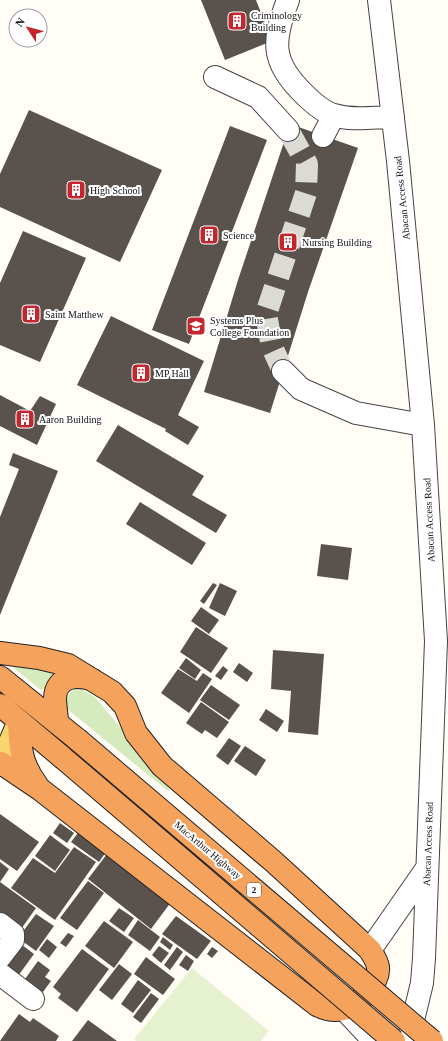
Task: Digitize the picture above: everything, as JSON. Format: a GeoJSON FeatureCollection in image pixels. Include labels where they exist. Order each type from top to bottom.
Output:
{"type":"FeatureCollection","features":[{"type":"Feature","properties":{"kind":"highway"},"geometry":{"type":"LineString","coordinates":[[0,653],[39,658],[68,665],[99,683],[122,702],[136,732],[162,766],[274,862],[370,950],[378,968],[377,977],[363,998],[345,1010],[326,1010],[306,998],[40,790],[1,764]]}},
{"type":"Feature","properties":{"kind":"highway"},"geometry":{"type":"LineString","coordinates":[[57,723],[55,698],[56,690],[61,683],[73,676],[86,677],[99,683]]}},
{"type":"Feature","properties":{"kind":"highway","name":"MacArthur Highway"},"geometry":{"type":"LineString","coordinates":[[0,677],[77,739],[432,1041]]}},
{"type":"Feature","properties":{"kind":"highway","name":"2"},"geometry":{"type":"LineString","coordinates":[[0,705],[394,1041]]}},
{"type":"Feature","properties":{"kind":"highway"},"geometry":{"type":"LineString","coordinates":[[19,721],[20,751],[29,774],[40,790]]}},
{"type":"Feature","properties":{"kind":"main road"},"geometry":{"type":"LineString","coordinates":[[1,764],[19,721]]}},
{"type":"Feature","properties":{"kind":"street"},"geometry":{"type":"LineString","coordinates":[[288,0],[278,24],[276,49],[281,66],[293,83],[312,102],[334,115],[353,117],[393,116]]}},
{"type":"Feature","properties":{"kind":"street","name":"Abacan Access Road"},"geometry":{"type":"LineString","coordinates":[[379,0],[393,116],[423,425],[436,641],[422,983],[408,1041]]}},
{"type":"Feature","properties":{"kind":"street"},"geometry":{"type":"LineString","coordinates":[[215,77],[258,97],[288,130]]}},
{"type":"Feature","properties":{"kind":"street"},"geometry":{"type":"LineString","coordinates":[[323,136],[334,115]]}},
{"type":"Feature","properties":{"kind":"street"},"geometry":{"type":"LineString","coordinates":[[283,371],[301,389],[356,414],[423,425]]}},
{"type":"Feature","properties":{"kind":"street"},"geometry":{"type":"LineString","coordinates":[[370,950],[427,868]]}},
{"type":"Feature","properties":{"kind":"street"},"geometry":{"type":"LineString","coordinates":[[0,924],[13,934],[13,940],[0,957]]}},
{"type":"Feature","properties":{"kind":"street"},"geometry":{"type":"LineString","coordinates":[[0,974],[33,1000]]}},
{"type":"Feature","properties":{"kind":"street"},"geometry":{"type":"LineString","coordinates":[[345,1010],[374,1041]]}},
{"type":"Feature","properties":{"kind":"green space"},"geometry":{"type":"Polygon","coordinates":[[[12,665],[56,670],[49,678],[47,687],[41,690],[12,665]]]}},
{"type":"Feature","properties":{"kind":"green space"},"geometry":{"type":"Polygon","coordinates":[[[80,688],[95,697],[163,778],[168,785],[169,792],[66,708],[68,695],[80,688]]]}},
{"type":"Feature","properties":{"kind":"green space"},"geometry":{"type":"Polygon","coordinates":[[[192,968],[269,1031],[261,1041],[136,1041],[134,1039],[192,968]]]}},
{"type":"Feature","properties":{"kind":"building","name":"Criminology Building"},"geometry":{"type":"Polygon","coordinates":[[[201,0],[256,0],[272,41],[225,60],[201,0]]]}},
{"type":"Feature","properties":{"kind":"building","name":"High School"},"geometry":{"type":"Polygon","coordinates":[[[29,110],[162,170],[120,262],[0,207],[0,174],[29,110]]]}},
{"type":"Feature","properties":{"kind":"building","name":"Nursing Building"},"geometry":{"type":"Polygon","coordinates":[[[290,124],[358,148],[308,292],[270,413],[204,392],[238,280],[290,124]]]}},
{"type":"Feature","properties":{"kind":"building","name":"Science"},"geometry":{"type":"Polygon","coordinates":[[[230,126],[267,140],[189,344],[152,330],[230,126]]]}},
{"type":"Feature","properties":{"kind":"building","name":"Saint Matthew"},"geometry":{"type":"Polygon","coordinates":[[[23,231],[86,258],[40,362],[0,345],[0,283],[23,231]]]}},
{"type":"Feature","properties":{"kind":"building","name":"MP Hall"},"geometry":{"type":"Polygon","coordinates":[[[111,316],[204,361],[178,415],[199,427],[188,445],[165,431],[166,429],[77,385],[111,316]]]}},
{"type":"Feature","properties":{"kind":"building","name":"Aaron Building"},"geometry":{"type":"Polygon","coordinates":[[[0,395],[30,411],[40,396],[56,404],[37,445],[0,426],[0,395]]]}},
{"type":"Feature","properties":{"kind":"building"},"geometry":{"type":"Polygon","coordinates":[[[118,425],[204,476],[192,495],[227,515],[216,533],[96,461],[118,425]]]}},
{"type":"Feature","properties":{"kind":"building"},"geometry":{"type":"Polygon","coordinates":[[[13,453],[58,471],[0,615],[0,517],[19,469],[9,465],[13,453]]]}},
{"type":"Feature","properties":{"kind":"building"},"geometry":{"type":"Polygon","coordinates":[[[140,502],[206,543],[192,565],[126,524],[140,502]]]}},
{"type":"Feature","properties":{"kind":"building"},"geometry":{"type":"Polygon","coordinates":[[[321,544],[352,548],[348,580],[317,576],[321,544]]]}},
{"type":"Feature","properties":{"kind":"building"},"geometry":{"type":"Polygon","coordinates":[[[213,583],[217,585],[204,604],[200,601],[213,583]]]}},
{"type":"Feature","properties":{"kind":"building"},"geometry":{"type":"Polygon","coordinates":[[[220,583],[237,591],[225,616],[209,608],[220,583]]]}},
{"type":"Feature","properties":{"kind":"building"},"geometry":{"type":"Polygon","coordinates":[[[201,607],[219,620],[209,634],[191,621],[201,607]]]}},
{"type":"Feature","properties":{"kind":"building"},"geometry":{"type":"Polygon","coordinates":[[[196,627],[228,648],[211,673],[180,652],[196,627]]]}},
{"type":"Feature","properties":{"kind":"building"},"geometry":{"type":"Polygon","coordinates":[[[273,650],[324,654],[318,735],[288,732],[291,691],[271,689],[273,650]]]}},
{"type":"Feature","properties":{"kind":"building"},"geometry":{"type":"Polygon","coordinates":[[[186,658],[201,670],[195,679],[179,668],[186,658]]]}},
{"type":"Feature","properties":{"kind":"building"},"geometry":{"type":"Polygon","coordinates":[[[239,663],[253,673],[247,682],[233,672],[239,663]]]}},
{"type":"Feature","properties":{"kind":"building"},"geometry":{"type":"Polygon","coordinates":[[[223,666],[228,670],[221,680],[215,676],[223,666]]]}},
{"type":"Feature","properties":{"kind":"building"},"geometry":{"type":"Polygon","coordinates":[[[178,669],[197,681],[203,673],[212,679],[189,713],[161,693],[178,669]]]}},
{"type":"Feature","properties":{"kind":"building"},"geometry":{"type":"Polygon","coordinates":[[[211,685],[240,705],[229,720],[200,700],[211,685]]]}},
{"type":"Feature","properties":{"kind":"building"},"geometry":{"type":"Polygon","coordinates":[[[201,702],[229,722],[217,738],[205,730],[202,734],[186,723],[201,702]]]}},
{"type":"Feature","properties":{"kind":"building"},"geometry":{"type":"Polygon","coordinates":[[[266,709],[284,721],[277,732],[259,720],[266,709]]]}},
{"type":"Feature","properties":{"kind":"building"},"geometry":{"type":"Polygon","coordinates":[[[229,738],[241,746],[228,765],[216,756],[229,738]]]}},
{"type":"Feature","properties":{"kind":"building"},"geometry":{"type":"Polygon","coordinates":[[[245,746],[266,760],[256,776],[234,761],[245,746]]]}},
{"type":"Feature","properties":{"kind":"building"},"geometry":{"type":"Polygon","coordinates":[[[0,814],[39,842],[17,871],[0,859],[0,814]]]}},
{"type":"Feature","properties":{"kind":"building"},"geometry":{"type":"Polygon","coordinates":[[[60,823],[74,833],[67,843],[53,833],[60,823]]]}},
{"type":"Feature","properties":{"kind":"building"},"geometry":{"type":"Polygon","coordinates":[[[81,829],[108,849],[99,862],[71,842],[81,829]]]}},
{"type":"Feature","properties":{"kind":"building"},"geometry":{"type":"Polygon","coordinates":[[[50,835],[70,850],[55,871],[35,856],[50,835]]]}},
{"type":"Feature","properties":{"kind":"building"},"geometry":{"type":"Polygon","coordinates":[[[74,847],[96,862],[55,920],[11,888],[33,858],[55,873],[74,847]]]}},
{"type":"Feature","properties":{"kind":"building"},"geometry":{"type":"Polygon","coordinates":[[[110,850],[174,898],[151,929],[88,879],[110,850]]]}},
{"type":"Feature","properties":{"kind":"building"},"geometry":{"type":"Polygon","coordinates":[[[0,862],[9,869],[0,882],[0,862]]]}},
{"type":"Feature","properties":{"kind":"building"},"geometry":{"type":"Polygon","coordinates":[[[88,881],[104,893],[77,930],[60,918],[88,881]]]}},
{"type":"Feature","properties":{"kind":"building"},"geometry":{"type":"Polygon","coordinates":[[[0,882],[36,908],[19,932],[0,918],[0,882]]]}},
{"type":"Feature","properties":{"kind":"building"},"geometry":{"type":"Polygon","coordinates":[[[119,908],[134,918],[124,932],[109,921],[119,908]]]}},
{"type":"Feature","properties":{"kind":"building"},"geometry":{"type":"Polygon","coordinates":[[[36,914],[54,926],[36,951],[18,938],[36,914]]]}},
{"type":"Feature","properties":{"kind":"building"},"geometry":{"type":"Polygon","coordinates":[[[176,916],[211,941],[197,959],[162,934],[176,916]]]}},
{"type":"Feature","properties":{"kind":"building"},"geometry":{"type":"Polygon","coordinates":[[[138,920],[160,937],[150,951],[128,935],[138,920]]]}},
{"type":"Feature","properties":{"kind":"building"},"geometry":{"type":"Polygon","coordinates":[[[104,921],[133,942],[114,968],[85,946],[104,921]]]}},
{"type":"Feature","properties":{"kind":"building"},"geometry":{"type":"Polygon","coordinates":[[[68,933],[74,936],[66,947],[60,943],[68,933]]]}},
{"type":"Feature","properties":{"kind":"building"},"geometry":{"type":"Polygon","coordinates":[[[163,937],[173,945],[170,950],[160,942],[163,937]]]}},
{"type":"Feature","properties":{"kind":"building"},"geometry":{"type":"Polygon","coordinates":[[[47,939],[57,947],[49,958],[39,950],[47,939]]]}},
{"type":"Feature","properties":{"kind":"building"},"geometry":{"type":"Polygon","coordinates":[[[18,942],[34,954],[18,976],[2,965],[18,942]]]}},
{"type":"Feature","properties":{"kind":"building"},"geometry":{"type":"Polygon","coordinates":[[[159,946],[169,953],[161,963],[152,955],[159,946]]]}},
{"type":"Feature","properties":{"kind":"building"},"geometry":{"type":"Polygon","coordinates":[[[177,947],[183,952],[170,970],[164,965],[177,947]]]}},
{"type":"Feature","properties":{"kind":"building"},"geometry":{"type":"Polygon","coordinates":[[[212,947],[218,951],[212,958],[207,954],[212,947]]]}},
{"type":"Feature","properties":{"kind":"building"},"geometry":{"type":"Polygon","coordinates":[[[82,949],[109,969],[77,1012],[58,998],[61,994],[53,987],[82,949]]]}},
{"type":"Feature","properties":{"kind":"building"},"geometry":{"type":"Polygon","coordinates":[[[186,955],[194,961],[188,971],[179,965],[186,955]]]}},
{"type":"Feature","properties":{"kind":"building"},"geometry":{"type":"Polygon","coordinates":[[[146,957],[175,979],[163,995],[134,974],[146,957]]]}},
{"type":"Feature","properties":{"kind":"building"},"geometry":{"type":"Polygon","coordinates":[[[38,961],[50,970],[45,977],[51,981],[43,992],[25,979],[38,961]]]}},
{"type":"Feature","properties":{"kind":"building"},"geometry":{"type":"Polygon","coordinates":[[[119,964],[132,974],[112,1000],[99,990],[119,964]]]}},
{"type":"Feature","properties":{"kind":"building"},"geometry":{"type":"Polygon","coordinates":[[[138,980],[151,990],[133,1013],[121,1004],[138,980]]]}},
{"type":"Feature","properties":{"kind":"building"},"geometry":{"type":"Polygon","coordinates":[[[151,993],[159,999],[141,1023],[133,1017],[151,993]]]}},
{"type":"Feature","properties":{"kind":"building"},"geometry":{"type":"Polygon","coordinates":[[[19,1014],[30,1022],[33,1018],[59,1036],[56,1041],[0,1041],[19,1014]]]}},
{"type":"Feature","properties":{"kind":"building"},"geometry":{"type":"Polygon","coordinates":[[[88,1020],[117,1041],[72,1041],[88,1020]]]}},
{"type":"Feature","properties":{"kind":"tunnel"},"geometry":{"type":"LineString","coordinates":[[283,371],[272,347],[266,314],[306,193],[307,164],[288,130]]}},
{"type":"Feature","properties":{"kind":"place","name":"Criminology Building"},"geometry":{"type":"Point","coordinates":[237,21]}},
{"type":"Feature","properties":{"kind":"place","name":"High School"},"geometry":{"type":"Point","coordinates":[76,190]}},
{"type":"Feature","properties":{"kind":"place","name":"Science"},"geometry":{"type":"Point","coordinates":[209,235]}},
{"type":"Feature","properties":{"kind":"place","name":"Nursing Building"},"geometry":{"type":"Point","coordinates":[288,242]}},
{"type":"Feature","properties":{"kind":"place","name":"Saint Matthew"},"geometry":{"type":"Point","coordinates":[31,314]}},
{"type":"Feature","properties":{"kind":"place","name":"Systems Plus College Foundation"},"geometry":{"type":"Point","coordinates":[196,326]}},
{"type":"Feature","properties":{"kind":"place","name":"MP Hall"},"geometry":{"type":"Point","coordinates":[141,373]}},
{"type":"Feature","properties":{"kind":"place","name":"Aaron Building"},"geometry":{"type":"Point","coordinates":[25,419]}}]}
